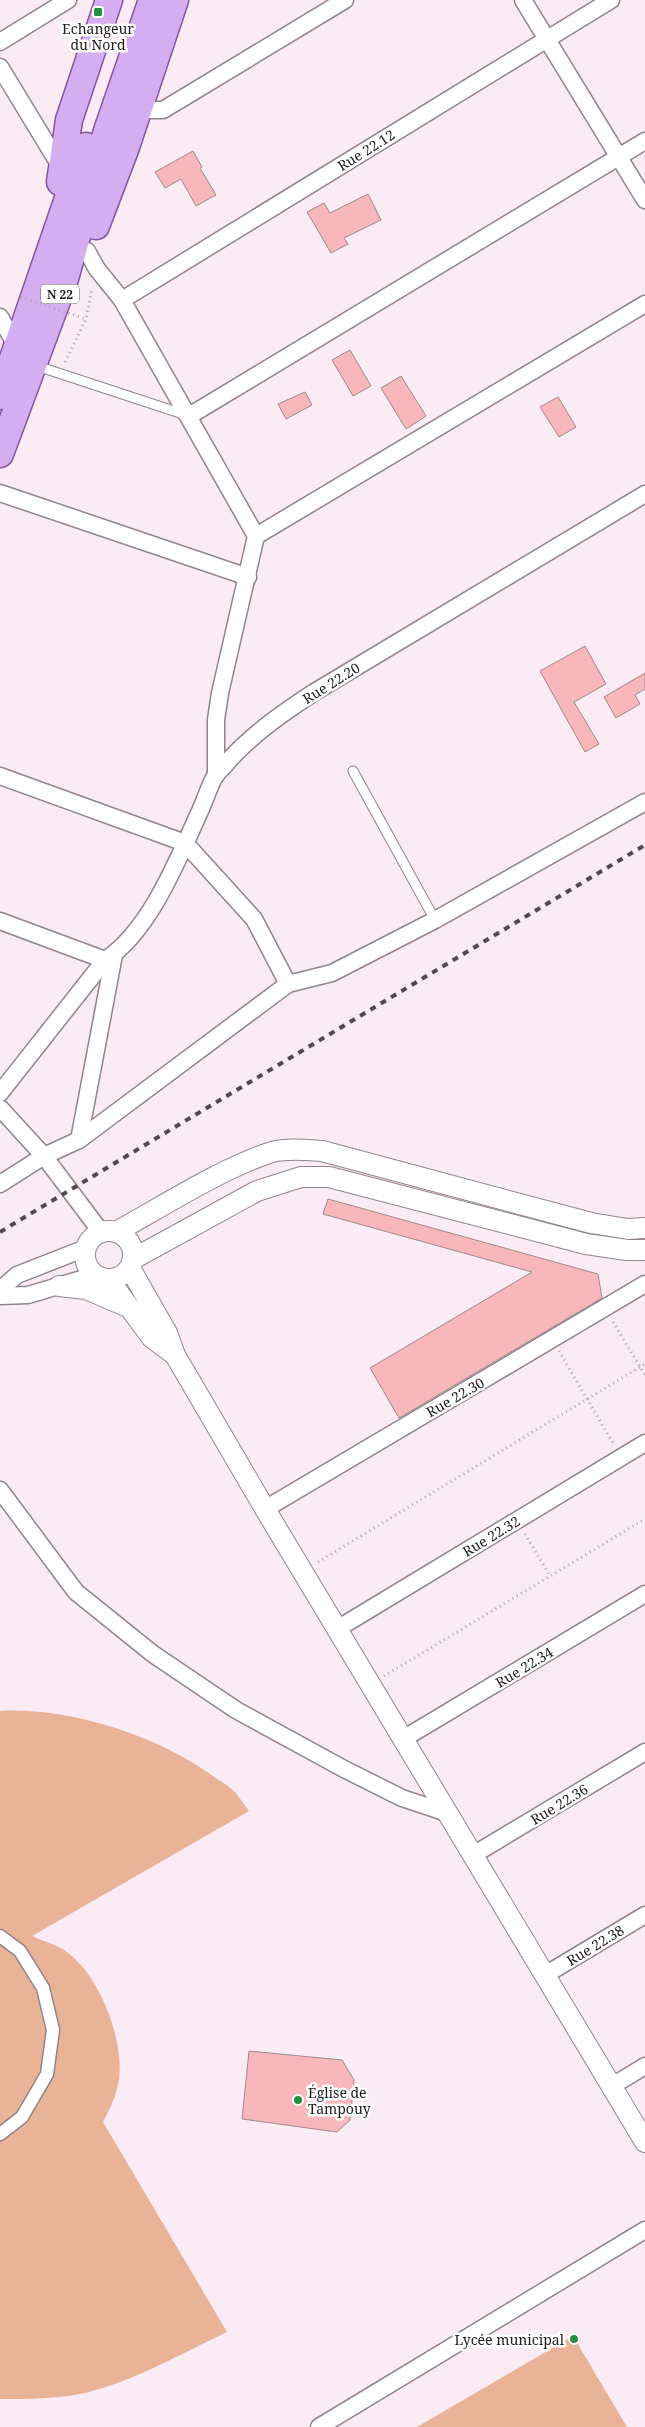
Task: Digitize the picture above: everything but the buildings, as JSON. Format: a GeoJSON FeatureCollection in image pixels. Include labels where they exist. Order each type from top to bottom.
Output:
{"type":"FeatureCollection","features":[{"type":"Feature","properties":{"kind":"main road"},"geometry":{"type":"LineString","coordinates":[[109,0],[69,120],[64,171],[43,242],[52,279],[92,260],[138,110],[175,0]]}},
{"type":"Feature","properties":{"kind":"main road","name":"N 22"},"geometry":{"type":"LineString","coordinates":[[0,454],[25,356],[52,279],[100,128],[138,0]]}},
{"type":"Feature","properties":{"kind":"main road","name":"N 22"},"geometry":{"type":"LineString","coordinates":[[100,128],[152,0]]}},
{"type":"Feature","properties":{"kind":"main road","name":"N 22"},"geometry":{"type":"LineString","coordinates":[[0,396],[25,356]]}},
{"type":"Feature","properties":{"kind":"street"},"geometry":{"type":"LineString","coordinates":[[0,42],[68,0]]}},
{"type":"Feature","properties":{"kind":"street"},"geometry":{"type":"LineString","coordinates":[[138,110],[163,110],[345,0]]}},
{"type":"Feature","properties":{"kind":"street"},"geometry":{"type":"LineString","coordinates":[[523,0],[645,200]]}},
{"type":"Feature","properties":{"kind":"street","name":"Rue 22.12"},"geometry":{"type":"LineString","coordinates":[[122,300],[546,38],[611,0]]}},
{"type":"Feature","properties":{"kind":"street"},"geometry":{"type":"LineString","coordinates":[[0,66],[64,171]]}},
{"type":"Feature","properties":{"kind":"street"},"geometry":{"type":"LineString","coordinates":[[189,416],[645,141]]}},
{"type":"Feature","properties":{"kind":"street"},"geometry":{"type":"LineString","coordinates":[[92,260],[122,300],[256,536],[248,578],[220,693],[216,720],[216,775]]}},
{"type":"Feature","properties":{"kind":"street"},"geometry":{"type":"LineString","coordinates":[[256,536],[645,304]]}},
{"type":"Feature","properties":{"kind":"street"},"geometry":{"type":"LineString","coordinates":[[0,317],[25,356]]}},
{"type":"Feature","properties":{"kind":"street"},"geometry":{"type":"LineString","coordinates":[[0,493],[248,578]]}},
{"type":"Feature","properties":{"kind":"street","name":"Rue 22.20"},"geometry":{"type":"LineString","coordinates":[[0,1093],[109,958],[142,923],[185,843],[216,775],[245,744],[268,723],[314,693],[645,494]]}},
{"type":"Feature","properties":{"kind":"street"},"geometry":{"type":"LineString","coordinates":[[0,776],[185,843],[254,919],[288,984]]}},
{"type":"Feature","properties":{"kind":"street"},"geometry":{"type":"LineString","coordinates":[[0,1184],[44,1156],[79,1140],[288,984],[332,973],[435,920],[645,802]]}},
{"type":"Feature","properties":{"kind":"street"},"geometry":{"type":"LineString","coordinates":[[0,921],[109,958],[79,1140]]}},
{"type":"Feature","properties":{"kind":"street"},"geometry":{"type":"LineString","coordinates":[[0,1108],[44,1156],[108,1232],[122,1235],[132,1245],[132,1264],[167,1333],[175,1355],[302,1571],[645,2142]]}},
{"type":"Feature","properties":{"kind":"street"},"geometry":{"type":"LineString","coordinates":[[175,1355],[152,1338],[129,1307],[86,1263],[86,1248],[89,1242],[108,1232],[232,1169],[273,1152],[292,1149],[322,1151],[591,1223],[628,1228],[645,1228]]}},
{"type":"Feature","properties":{"kind":"street"},"geometry":{"type":"LineString","coordinates":[[0,1296],[28,1295],[59,1286],[102,1278],[121,1277],[132,1264],[257,1191],[301,1177],[329,1177],[586,1244],[627,1250],[645,1250]]}},
{"type":"Feature","properties":{"kind":"street"},"geometry":{"type":"LineString","coordinates":[[0,1290],[17,1275],[86,1248]]}},
{"type":"Feature","properties":{"kind":"street","name":"Rue 22.30"},"geometry":{"type":"LineString","coordinates":[[265,1509],[645,1284]]}},
{"type":"Feature","properties":{"kind":"street"},"geometry":{"type":"LineString","coordinates":[[59,1286],[86,1290],[129,1307]]}},
{"type":"Feature","properties":{"kind":"street","name":"Rue 22.32"},"geometry":{"type":"LineString","coordinates":[[337,1629],[645,1443]]}},
{"type":"Feature","properties":{"kind":"street"},"geometry":{"type":"LineString","coordinates":[[0,1490],[76,1592],[153,1654],[236,1710],[402,1798],[448,1813]]}},
{"type":"Feature","properties":{"kind":"street","name":"Rue 22.34"},"geometry":{"type":"LineString","coordinates":[[403,1739],[645,1594]]}},
{"type":"Feature","properties":{"kind":"street","name":"Rue 22.36"},"geometry":{"type":"LineString","coordinates":[[473,1855],[645,1752]]}},
{"type":"Feature","properties":{"kind":"street","name":"Rue 22.38"},"geometry":{"type":"LineString","coordinates":[[545,1975],[645,1915]]}},
{"type":"Feature","properties":{"kind":"street"},"geometry":{"type":"LineString","coordinates":[[0,1936],[20,1951],[43,1988],[53,2030],[47,2074],[22,2117],[0,2134]]}},
{"type":"Feature","properties":{"kind":"street"},"geometry":{"type":"LineString","coordinates":[[612,2086],[645,2066]]}},
{"type":"Feature","properties":{"kind":"street"},"geometry":{"type":"LineString","coordinates":[[319,2427],[645,2230]]}},
{"type":"Feature","properties":{"kind":"lane"},"geometry":{"type":"LineString","coordinates":[[25,356],[59,374],[189,416]]}},
{"type":"Feature","properties":{"kind":"lane"},"geometry":{"type":"LineString","coordinates":[[352,771],[435,920]]}},
{"type":"Feature","properties":{"kind":"path"},"geometry":{"type":"LineString","coordinates":[[59,374],[86,319],[92,260]]}},
{"type":"Feature","properties":{"kind":"path"},"geometry":{"type":"LineString","coordinates":[[21,297],[86,319]]}},
{"type":"Feature","properties":{"kind":"path"},"geometry":{"type":"LineString","coordinates":[[605,1308],[645,1374]]}},
{"type":"Feature","properties":{"kind":"path"},"geometry":{"type":"LineString","coordinates":[[553,1340],[588,1398],[620,1458]]}},
{"type":"Feature","properties":{"kind":"path"},"geometry":{"type":"LineString","coordinates":[[302,1571],[645,1364]]}},
{"type":"Feature","properties":{"kind":"path"},"geometry":{"type":"LineString","coordinates":[[370,1684],[645,1519]]}},
{"type":"Feature","properties":{"kind":"path"},"geometry":{"type":"LineString","coordinates":[[517,1520],[550,1576]]}},
{"type":"Feature","properties":{"kind":"shaded area"},"geometry":{"type":"Polygon","coordinates":[[[0,1711],[26,1711],[82,1719],[110,1726],[137,1736],[164,1747],[188,1760],[229,1787],[249,1811],[32,1936],[57,1946],[77,1960],[98,1990],[107,2008],[113,2026],[120,2063],[117,2090],[103,2122],[227,2332],[122,2382],[85,2393],[54,2398],[0,2399],[0,1711]]]}},
{"type":"Feature","properties":{"kind":"shaded area"},"geometry":{"type":"Polygon","coordinates":[[[573,2336],[627,2427],[417,2427],[573,2336]]]}},
{"type":"Feature","properties":{"kind":"railway"},"geometry":{"type":"LineString","coordinates":[[0,1232],[645,845]]}},
{"type":"Feature","properties":{"kind":"place","name":"Echangeur du Nord"},"geometry":{"type":"Point","coordinates":[98,12]}},
{"type":"Feature","properties":{"kind":"place","name":"Église de Tampouy"},"geometry":{"type":"Point","coordinates":[298,2100]}},
{"type":"Feature","properties":{"kind":"place","name":"Lycée municipal"},"geometry":{"type":"Point","coordinates":[574,2339]}}]}
